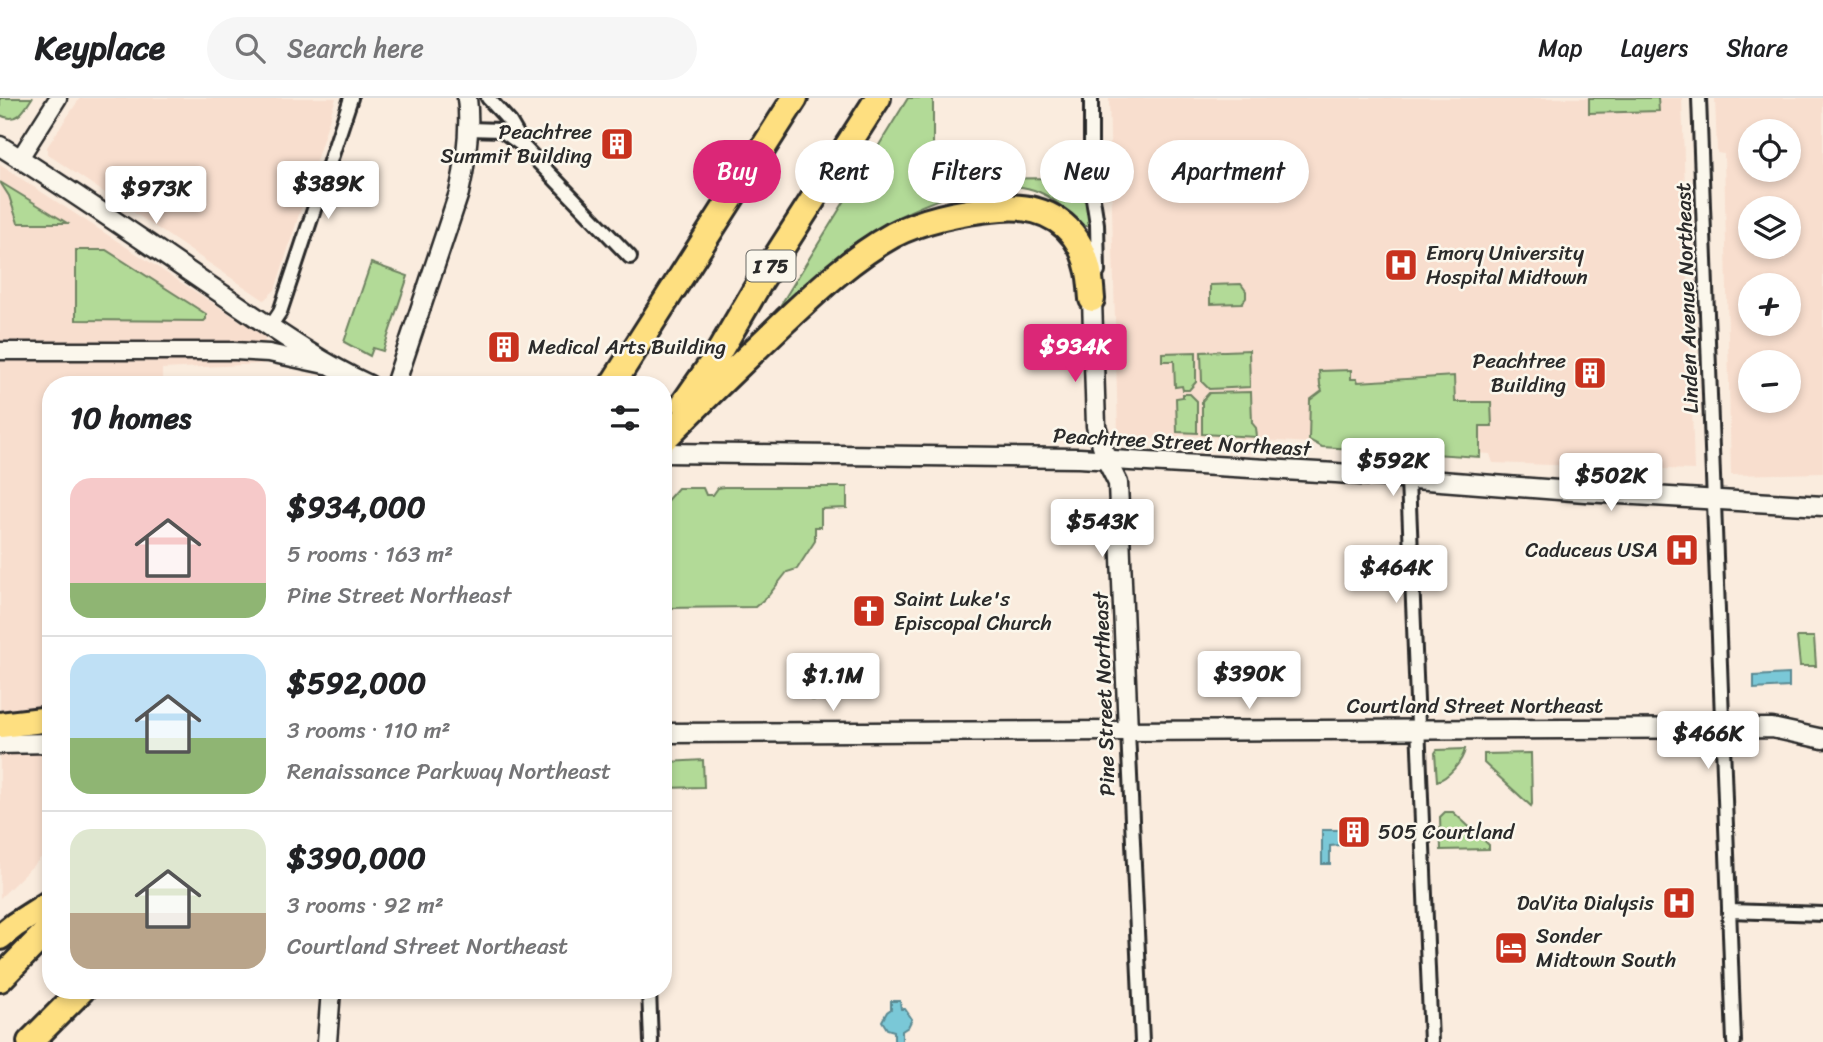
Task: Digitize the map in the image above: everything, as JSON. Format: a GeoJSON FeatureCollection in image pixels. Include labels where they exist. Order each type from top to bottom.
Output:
{"type":"FeatureCollection","features":[{"type":"Feature","properties":{"kind":"highway"},"geometry":{"type":"LineString","coordinates":[[617,376],[795,98]]}},
{"type":"Feature","properties":{"kind":"highway","name":"I 75"},"geometry":{"type":"LineString","coordinates":[[672,419],[716,357],[760,282],[878,98]]}},
{"type":"Feature","properties":{"kind":"highway"},"geometry":{"type":"LineString","coordinates":[[672,431],[828,282],[875,247],[917,225],[960,213],[989,209],[1012,207],[1048,213],[1065,226],[1083,253],[1092,299]]}},
{"type":"Feature","properties":{"kind":"highway"},"geometry":{"type":"LineString","coordinates":[[0,725],[42,720]]}},
{"type":"Feature","properties":{"kind":"highway"},"geometry":{"type":"LineString","coordinates":[[0,937],[42,908]]}},
{"type":"Feature","properties":{"kind":"highway"},"geometry":{"type":"LineString","coordinates":[[0,979],[42,936]]}},
{"type":"Feature","properties":{"kind":"highway"},"geometry":{"type":"LineString","coordinates":[[30,1042],[73,999]]}},
{"type":"Feature","properties":{"kind":"highway"},"geometry":{"type":"LineString","coordinates":[[47,1042],[76,999]]}},
{"type":"Feature","properties":{"kind":"main road"},"geometry":{"type":"LineString","coordinates":[[398,376],[459,193],[466,163],[469,129],[467,98]]}},
{"type":"Feature","properties":{"kind":"main road"},"geometry":{"type":"LineString","coordinates":[[0,146],[329,366],[350,376]]}},
{"type":"Feature","properties":{"kind":"main road","name":"Pine Street Northeast"},"geometry":{"type":"LineString","coordinates":[[1092,299],[1096,426],[1107,461],[1118,483],[1128,731]]}},
{"type":"Feature","properties":{"kind":"main road","name":"Peachtree Street Northeast"},"geometry":{"type":"LineString","coordinates":[[672,453],[1023,457],[1336,473],[1408,480],[1823,506]]}},
{"type":"Feature","properties":{"kind":"main road","name":"Courtland Street Northeast"},"geometry":{"type":"LineString","coordinates":[[672,733],[1772,728],[1823,739]]}},
{"type":"Feature","properties":{"kind":"main road"},"geometry":{"type":"LineString","coordinates":[[0,744],[42,743]]}},
{"type":"Feature","properties":{"kind":"main road"},"geometry":{"type":"LineString","coordinates":[[327,1042],[330,999]]}},
{"type":"Feature","properties":{"kind":"street"},"geometry":{"type":"LineString","coordinates":[[20,158],[58,98]]}},
{"type":"Feature","properties":{"kind":"street"},"geometry":{"type":"LineString","coordinates":[[270,327],[280,312],[351,98]]}},
{"type":"Feature","properties":{"kind":"street"},"geometry":{"type":"LineString","coordinates":[[488,98],[510,121],[522,145]]}},
{"type":"Feature","properties":{"kind":"street","name":"Pine Street Northeast"},"geometry":{"type":"LineString","coordinates":[[1091,98],[1091,157],[1098,272],[1092,299]]}},
{"type":"Feature","properties":{"kind":"street","name":"Linden Avenue Northeast"},"geometry":{"type":"LineString","coordinates":[[1699,98],[1734,1042]]}},
{"type":"Feature","properties":{"kind":"street"},"geometry":{"type":"LineString","coordinates":[[469,129],[501,130],[522,145],[630,257]]}},
{"type":"Feature","properties":{"kind":"street"},"geometry":{"type":"LineString","coordinates":[[0,351],[235,351],[269,353],[329,366]]}},
{"type":"Feature","properties":{"kind":"street"},"geometry":{"type":"LineString","coordinates":[[1408,480],[1431,1042]]}},
{"type":"Feature","properties":{"kind":"street","name":"Pine Street Northeast"},"geometry":{"type":"LineString","coordinates":[[1128,731],[1142,1042]]}},
{"type":"Feature","properties":{"kind":"street"},"geometry":{"type":"LineString","coordinates":[[1729,911],[1823,914]]}},
{"type":"Feature","properties":{"kind":"street"},"geometry":{"type":"LineString","coordinates":[[649,999],[651,1042]]}},
{"type":"Feature","properties":{"kind":"shaded area"},"geometry":{"type":"Polygon","coordinates":[[[80,98],[336,98],[275,290],[264,300],[47,154],[47,147],[80,98]]]}},
{"type":"Feature","properties":{"kind":"shaded area","name":"Emory University Hospital Midtown"},"geometry":{"type":"Polygon","coordinates":[[[1109,98],[1682,98],[1694,470],[1493,463],[1490,454],[1179,435],[1179,440],[1124,438],[1118,432],[1112,203],[1134,203],[1134,140],[1110,140],[1109,98]]]}},
{"type":"Feature","properties":{"kind":"shaded area"},"geometry":{"type":"Polygon","coordinates":[[[1715,98],[1823,98],[1823,473],[1731,475],[1724,154],[1717,153],[1715,98]]]}},
{"type":"Feature","properties":{"kind":"shaded area"},"geometry":{"type":"Polygon","coordinates":[[[0,165],[265,337],[263,364],[162,369],[162,376],[42,376],[42,857],[0,898],[0,165]]]}},
{"type":"Feature","properties":{"kind":"green space"},"geometry":{"type":"Polygon","coordinates":[[[0,98],[32,98],[19,115],[11,118],[0,115],[0,98]]]}},
{"type":"Feature","properties":{"kind":"green space"},"geometry":{"type":"Polygon","coordinates":[[[908,98],[933,98],[933,140],[908,140],[908,203],[930,203],[863,237],[780,306],[843,203],[894,203],[894,140],[882,140],[908,98]]]}},
{"type":"Feature","properties":{"kind":"green space"},"geometry":{"type":"Polygon","coordinates":[[[1589,98],[1658,98],[1659,111],[1589,113],[1589,98]]]}},
{"type":"Feature","properties":{"kind":"green space"},"geometry":{"type":"Polygon","coordinates":[[[1026,178],[1040,178],[1040,193],[1026,189],[1026,178]]]}},
{"type":"Feature","properties":{"kind":"green space"},"geometry":{"type":"Polygon","coordinates":[[[0,182],[67,223],[18,223],[9,196],[0,182]]]}},
{"type":"Feature","properties":{"kind":"green space"},"geometry":{"type":"Polygon","coordinates":[[[1057,203],[1089,203],[1092,226],[1080,226],[1057,203]]]}},
{"type":"Feature","properties":{"kind":"green space"},"geometry":{"type":"Polygon","coordinates":[[[76,250],[106,250],[206,314],[206,319],[76,320],[76,250]]]}},
{"type":"Feature","properties":{"kind":"green space"},"geometry":{"type":"Polygon","coordinates":[[[371,263],[408,276],[383,351],[373,348],[370,356],[344,342],[371,263]]]}},
{"type":"Feature","properties":{"kind":"green space"},"geometry":{"type":"Polygon","coordinates":[[[1241,284],[1246,291],[1246,298],[1242,303],[1210,304],[1210,285],[1241,284]]]}},
{"type":"Feature","properties":{"kind":"green space"},"geometry":{"type":"Polygon","coordinates":[[[1249,350],[1250,387],[1209,389],[1202,382],[1201,352],[1249,350]]]}},
{"type":"Feature","properties":{"kind":"green space"},"geometry":{"type":"Polygon","coordinates":[[[1196,352],[1196,382],[1189,390],[1183,390],[1182,386],[1175,387],[1174,361],[1162,361],[1162,353],[1196,352]]]}},
{"type":"Feature","properties":{"kind":"green space"},"geometry":{"type":"Polygon","coordinates":[[[1351,370],[1351,379],[1357,379],[1358,382],[1454,376],[1455,402],[1491,402],[1492,426],[1480,426],[1480,457],[1322,447],[1309,440],[1310,400],[1322,391],[1319,371],[1351,370]]]}},
{"type":"Feature","properties":{"kind":"green space"},"geometry":{"type":"Polygon","coordinates":[[[1251,392],[1252,423],[1257,437],[1202,434],[1202,401],[1209,393],[1251,392]]]}},
{"type":"Feature","properties":{"kind":"green space"},"geometry":{"type":"Polygon","coordinates":[[[1183,394],[1190,394],[1197,401],[1197,433],[1177,432],[1176,398],[1183,397],[1183,394]]]}},
{"type":"Feature","properties":{"kind":"green space"},"geometry":{"type":"Polygon","coordinates":[[[847,487],[847,508],[821,509],[821,527],[815,527],[815,541],[797,569],[787,572],[768,596],[755,607],[672,608],[672,495],[678,488],[703,488],[706,495],[713,495],[718,488],[847,487]]]}},
{"type":"Feature","properties":{"kind":"green space"},"geometry":{"type":"Polygon","coordinates":[[[1797,637],[1814,637],[1816,666],[1800,666],[1797,637]]]}},
{"type":"Feature","properties":{"kind":"green space"},"geometry":{"type":"Polygon","coordinates":[[[831,657],[832,677],[839,677],[840,699],[812,700],[809,658],[831,657]]]}},
{"type":"Feature","properties":{"kind":"green space"},"geometry":{"type":"Polygon","coordinates":[[[1465,749],[1454,768],[1437,781],[1437,750],[1465,749]]]}},
{"type":"Feature","properties":{"kind":"green space"},"geometry":{"type":"Polygon","coordinates":[[[1531,753],[1531,806],[1484,763],[1484,754],[1531,753]]]}},
{"type":"Feature","properties":{"kind":"green space"},"geometry":{"type":"Polygon","coordinates":[[[703,760],[704,787],[672,788],[672,762],[703,760]]]}},
{"type":"Feature","properties":{"kind":"green space"},"geometry":{"type":"Polygon","coordinates":[[[1445,812],[1453,812],[1489,845],[1489,849],[1441,850],[1440,817],[1445,812]]]}},
{"type":"Feature","properties":{"kind":"water"},"geometry":{"type":"Polygon","coordinates":[[[1789,674],[1789,687],[1754,689],[1754,676],[1789,674]]]}},
{"type":"Feature","properties":{"kind":"water"},"geometry":{"type":"Polygon","coordinates":[[[1322,830],[1339,830],[1340,845],[1330,846],[1330,864],[1322,864],[1322,830]]]}},
{"type":"Feature","properties":{"kind":"water"},"geometry":{"type":"Polygon","coordinates":[[[891,1001],[900,1001],[901,1009],[905,1009],[912,1019],[902,1031],[902,1042],[894,1042],[894,1031],[887,1029],[882,1021],[891,1009],[891,1001]]]}},
{"type":"Feature","properties":{"kind":"place","name":"Peachtree Summit Building"},"geometry":{"type":"Point","coordinates":[617,144]}},
{"type":"Feature","properties":{"kind":"place","name":"Emory University Hospital Midtown"},"geometry":{"type":"Point","coordinates":[1401,265]}},
{"type":"Feature","properties":{"kind":"place","name":"Medical Arts Building"},"geometry":{"type":"Point","coordinates":[504,347]}},
{"type":"Feature","properties":{"kind":"place","name":"Peachtree Building"},"geometry":{"type":"Point","coordinates":[1590,373]}},
{"type":"Feature","properties":{"kind":"place","name":"Caduceus USA"},"geometry":{"type":"Point","coordinates":[1682,550]}},
{"type":"Feature","properties":{"kind":"place","name":"Saint Luke's Episcopal Church"},"geometry":{"type":"Point","coordinates":[869,611]}},
{"type":"Feature","properties":{"kind":"place","name":"505 Courtland"},"geometry":{"type":"Point","coordinates":[1354,832]}},
{"type":"Feature","properties":{"kind":"place","name":"DaVita Dialysis"},"geometry":{"type":"Point","coordinates":[1679,903]}},
{"type":"Feature","properties":{"kind":"place","name":"Sonder Midtown South"},"geometry":{"type":"Point","coordinates":[1511,948]}}]}
